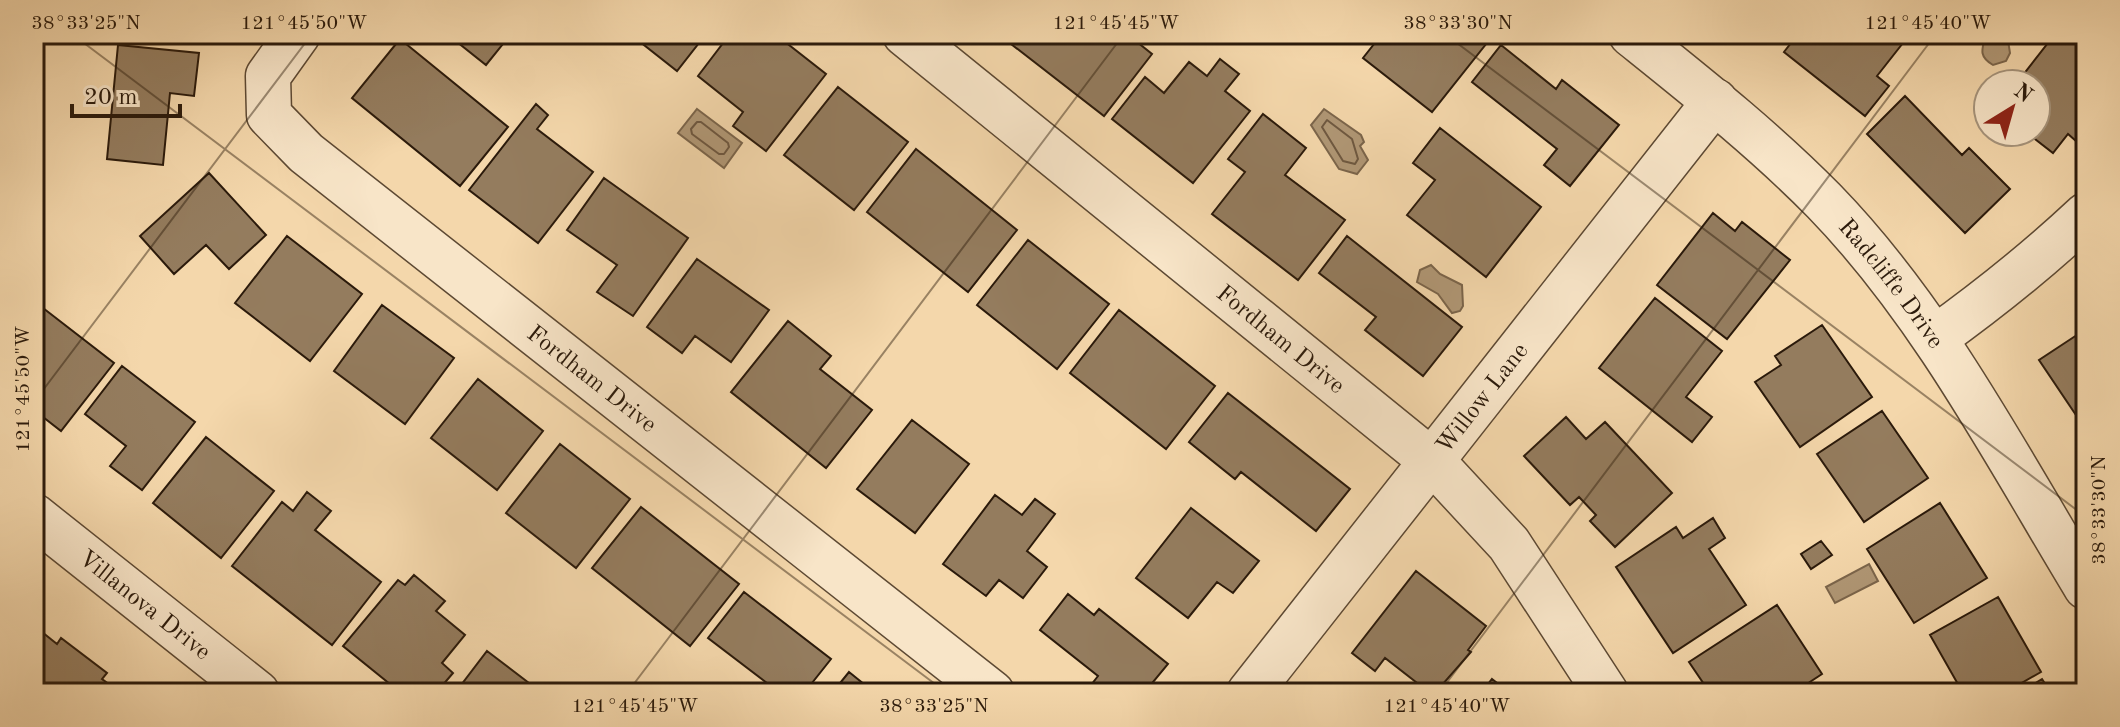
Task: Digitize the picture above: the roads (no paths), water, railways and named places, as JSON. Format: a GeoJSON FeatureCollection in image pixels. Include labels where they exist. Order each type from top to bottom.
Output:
{"type":"FeatureCollection","features":[{"type":"Feature","properties":{"kind":"street","name":"Fordham Drive"},"geometry":{"type":"LineString","coordinates":[[298,34],[268,76],[269,115],[306,153],[992,693]]}},
{"type":"Feature","properties":{"kind":"street","name":"Fordham Drive"},"geometry":{"type":"LineString","coordinates":[[905,34],[1433,462],[1509,544],[1606,693]]}},
{"type":"Feature","properties":{"kind":"street","name":"Radcliffe Drive"},"geometry":{"type":"LineString","coordinates":[[1631,34],[1715,101],[1825,202],[1867,250],[1935,338],[2086,587]]}},
{"type":"Feature","properties":{"kind":"street","name":"Willow Lane"},"geometry":{"type":"LineString","coordinates":[[1249,693],[1715,101]]}},
{"type":"Feature","properties":{"kind":"street"},"geometry":{"type":"LineString","coordinates":[[1935,338],[2000,291],[2086,215]]}},
{"type":"Feature","properties":{"kind":"street","name":"Villanova Drive"},"geometry":{"type":"LineString","coordinates":[[34,516],[257,693]]}},
{"type":"Feature","properties":{"kind":"water"},"geometry":{"type":"Polygon","coordinates":[[[1986,34],[2007,34],[2010,53],[2006,61],[1993,65],[1985,58],[1983,48],[1986,34]]]}},
{"type":"Feature","properties":{"kind":"water"},"geometry":{"type":"Polygon","coordinates":[[[697,109],[742,143],[724,168],[678,133],[697,109]]]}},
{"type":"Feature","properties":{"kind":"water"},"geometry":{"type":"Polygon","coordinates":[[[1324,109],[1361,135],[1364,142],[1360,146],[1368,160],[1357,174],[1339,169],[1311,125],[1324,109]]]}},
{"type":"Feature","properties":{"kind":"water"},"geometry":{"type":"Polygon","coordinates":[[[1431,265],[1440,274],[1462,285],[1463,306],[1460,311],[1452,313],[1438,294],[1417,282],[1420,270],[1431,265]]]}},
{"type":"Feature","properties":{"kind":"water"},"geometry":{"type":"Polygon","coordinates":[[[1869,564],[1878,581],[1835,603],[1826,587],[1869,564]]]}}]}
